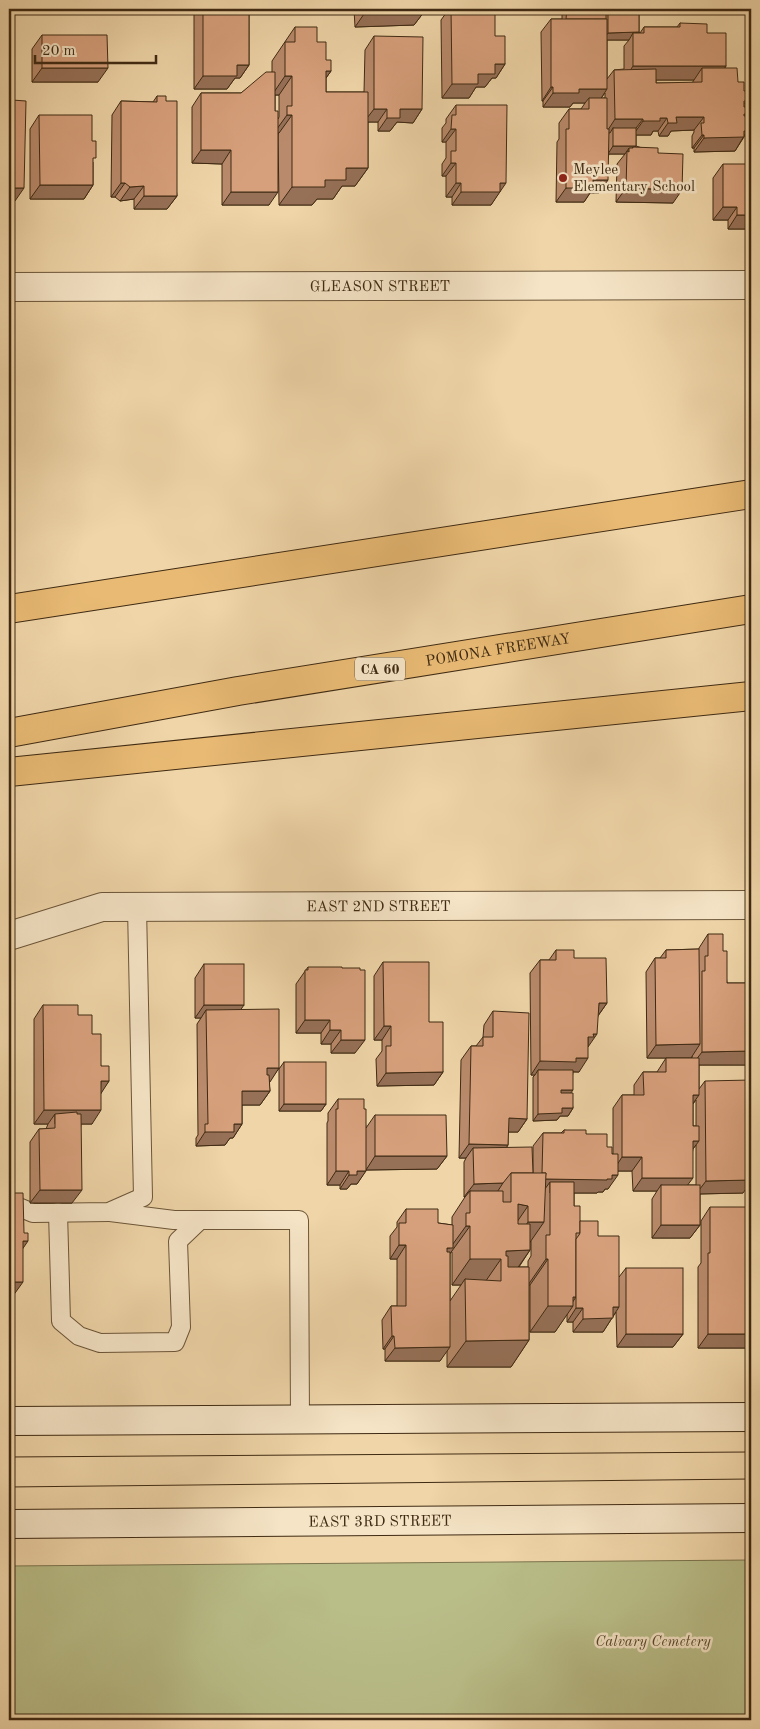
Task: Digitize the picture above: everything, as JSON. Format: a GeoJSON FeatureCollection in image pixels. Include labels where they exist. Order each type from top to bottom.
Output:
{"type":"FeatureCollection","features":[{"type":"Feature","properties":{"kind":"highway"},"geometry":{"type":"LineString","coordinates":[[9,608],[751,494]]}},
{"type":"Feature","properties":{"kind":"highway","name":"POMONA FREEWAY"},"geometry":{"type":"LineString","coordinates":[[9,733],[238,691],[751,609]]}},
{"type":"Feature","properties":{"kind":"highway"},"geometry":{"type":"LineString","coordinates":[[9,772],[751,696]]}},
{"type":"Feature","properties":{"kind":"street","name":"GLEASON STREET"},"geometry":{"type":"LineString","coordinates":[[9,287],[751,285]]}},
{"type":"Feature","properties":{"kind":"street","name":"EAST 2ND STREET"},"geometry":{"type":"LineString","coordinates":[[9,936],[102,908],[751,904]]}},
{"type":"Feature","properties":{"kind":"street"},"geometry":{"type":"LineString","coordinates":[[9,1422],[751,1417]]}},
{"type":"Feature","properties":{"kind":"street","name":"EAST 3RD STREET"},"geometry":{"type":"LineString","coordinates":[[9,1524],[751,1518]]}},
{"type":"Feature","properties":{"kind":"lane"},"geometry":{"type":"LineString","coordinates":[[109,1212],[143,1198],[137,908]]}},
{"type":"Feature","properties":{"kind":"lane"},"geometry":{"type":"LineString","coordinates":[[9,1203],[33,1213],[109,1212],[174,1220],[299,1220],[300,1420]]}},
{"type":"Feature","properties":{"kind":"lane"},"geometry":{"type":"LineString","coordinates":[[58,1212],[61,1321],[78,1336],[100,1343],[175,1342],[181,1327],[178,1241],[200,1220]]}},
{"type":"Feature","properties":{"kind":"green space","name":"Calvary Cemetery"},"geometry":{"type":"Polygon","coordinates":[[[751,1560],[751,1720],[9,1720],[9,1566],[751,1560]]]}},
{"type":"Feature","properties":{"kind":"building"},"geometry":{"type":"Polygon","coordinates":[[[203,9],[249,9],[249,65],[237,65],[237,76],[203,76],[203,9]]]}},
{"type":"Feature","properties":{"kind":"building"},"geometry":{"type":"Polygon","coordinates":[[[364,9],[424,9],[424,12],[364,14],[364,9]]]}},
{"type":"Feature","properties":{"kind":"building"},"geometry":{"type":"Polygon","coordinates":[[[451,9],[495,9],[495,36],[505,36],[505,64],[495,64],[495,74],[478,74],[478,84],[452,84],[451,9]]]}},
{"type":"Feature","properties":{"kind":"building"},"geometry":{"type":"Polygon","coordinates":[[[567,9],[606,9],[606,19],[566,19],[567,9]]]}},
{"type":"Feature","properties":{"kind":"building"},"geometry":{"type":"Polygon","coordinates":[[[608,9],[639,9],[639,32],[608,33],[608,9]]]}},
{"type":"Feature","properties":{"kind":"building"},"geometry":{"type":"Polygon","coordinates":[[[551,19],[607,19],[607,89],[579,89],[579,93],[553,93],[553,87],[551,87],[551,19]]]}},
{"type":"Feature","properties":{"kind":"building"},"geometry":{"type":"Polygon","coordinates":[[[680,23],[707,24],[707,33],[726,33],[726,66],[633,66],[633,33],[644,33],[644,27],[680,27],[680,23]]]}},
{"type":"Feature","properties":{"kind":"building"},"geometry":{"type":"Polygon","coordinates":[[[295,27],[317,27],[317,42],[326,42],[326,60],[331,60],[331,71],[326,71],[326,92],[368,92],[368,168],[346,168],[346,180],[325,180],[325,187],[292,187],[292,115],[287,115],[287,106],[292,106],[292,76],[285,76],[285,42],[295,42],[295,27]]]}},
{"type":"Feature","properties":{"kind":"building"},"geometry":{"type":"Polygon","coordinates":[[[42,35],[107,35],[108,68],[42,68],[42,35]]]}},
{"type":"Feature","properties":{"kind":"building"},"geometry":{"type":"Polygon","coordinates":[[[374,36],[423,37],[422,109],[400,109],[400,118],[387,118],[387,109],[374,109],[374,36]]]}},
{"type":"Feature","properties":{"kind":"building"},"geometry":{"type":"Polygon","coordinates":[[[702,68],[737,68],[738,82],[744,82],[744,91],[746,91],[744,107],[746,107],[746,114],[744,116],[747,116],[747,131],[744,131],[744,137],[704,138],[701,123],[704,123],[704,117],[676,117],[677,123],[668,123],[667,118],[660,118],[660,121],[615,119],[614,70],[656,69],[656,83],[702,82],[702,68]]]}},
{"type":"Feature","properties":{"kind":"building"},"geometry":{"type":"Polygon","coordinates":[[[266,72],[275,72],[275,111],[278,111],[278,192],[231,192],[231,150],[201,150],[201,93],[241,93],[266,72]]]}},
{"type":"Feature","properties":{"kind":"building"},"geometry":{"type":"Polygon","coordinates":[[[9,87],[12,87],[12,100],[26,101],[24,188],[9,188],[9,87]]]}},
{"type":"Feature","properties":{"kind":"building"},"geometry":{"type":"Polygon","coordinates":[[[157,96],[166,96],[166,101],[177,101],[177,196],[144,196],[144,186],[130,187],[125,183],[121,183],[121,101],[157,102],[157,96]]]}},
{"type":"Feature","properties":{"kind":"building"},"geometry":{"type":"Polygon","coordinates":[[[589,98],[607,98],[607,129],[609,129],[608,180],[593,180],[593,188],[566,188],[566,129],[569,129],[569,109],[589,109],[589,98]]]}},
{"type":"Feature","properties":{"kind":"building"},"geometry":{"type":"Polygon","coordinates":[[[456,105],[507,105],[506,183],[500,183],[500,192],[461,192],[461,183],[456,183],[456,163],[451,163],[451,151],[456,151],[456,129],[451,129],[452,115],[456,115],[456,105]]]}},
{"type":"Feature","properties":{"kind":"building"},"geometry":{"type":"Polygon","coordinates":[[[39,115],[92,115],[92,141],[96,141],[96,158],[93,158],[93,185],[40,185],[39,115]]]}},
{"type":"Feature","properties":{"kind":"building"},"geometry":{"type":"Polygon","coordinates":[[[613,128],[636,128],[636,146],[613,146],[613,128]]]}},
{"type":"Feature","properties":{"kind":"building"},"geometry":{"type":"Polygon","coordinates":[[[629,148],[658,148],[658,153],[683,154],[682,190],[626,188],[627,151],[629,152],[629,148]]]}},
{"type":"Feature","properties":{"kind":"building"},"geometry":{"type":"Polygon","coordinates":[[[723,164],[751,164],[751,215],[737,215],[737,207],[723,207],[723,164]]]}},
{"type":"Feature","properties":{"kind":"building"},"geometry":{"type":"Polygon","coordinates":[[[708,934],[723,934],[723,951],[727,951],[727,983],[751,983],[751,1051],[702,1052],[702,971],[705,971],[705,956],[708,956],[708,934]]]}},
{"type":"Feature","properties":{"kind":"building"},"geometry":{"type":"Polygon","coordinates":[[[699,949],[700,1044],[656,1045],[655,958],[666,958],[666,950],[699,949]]]}},
{"type":"Feature","properties":{"kind":"building"},"geometry":{"type":"Polygon","coordinates":[[[556,950],[574,950],[574,958],[606,958],[607,1003],[599,1003],[597,1034],[593,1034],[594,1037],[588,1037],[588,1058],[576,1058],[576,1062],[540,1061],[540,960],[556,960],[556,950]]]}},
{"type":"Feature","properties":{"kind":"building"},"geometry":{"type":"Polygon","coordinates":[[[383,962],[429,962],[429,1022],[443,1022],[443,1072],[386,1073],[386,1046],[391,1046],[391,1026],[384,1026],[383,962]]]}},
{"type":"Feature","properties":{"kind":"building"},"geometry":{"type":"Polygon","coordinates":[[[204,964],[244,964],[244,1005],[204,1005],[204,964]]]}},
{"type":"Feature","properties":{"kind":"building"},"geometry":{"type":"Polygon","coordinates":[[[308,967],[342,967],[365,970],[365,1040],[341,1040],[341,1030],[330,1030],[330,1020],[305,1020],[305,970],[308,970],[308,967]]]}},
{"type":"Feature","properties":{"kind":"building"},"geometry":{"type":"Polygon","coordinates":[[[43,1005],[78,1005],[78,1015],[92,1015],[92,1034],[101,1034],[101,1066],[109,1066],[109,1081],[101,1081],[101,1110],[44,1110],[43,1005]]]}},
{"type":"Feature","properties":{"kind":"building"},"geometry":{"type":"Polygon","coordinates":[[[279,1009],[279,1068],[267,1068],[270,1091],[242,1091],[242,1124],[234,1124],[234,1132],[205,1132],[205,1124],[208,1124],[206,1010],[279,1009]]]}},
{"type":"Feature","properties":{"kind":"building"},"geometry":{"type":"Polygon","coordinates":[[[493,1011],[529,1013],[527,1119],[509,1118],[508,1145],[469,1144],[471,1046],[483,1046],[483,1037],[493,1037],[493,1011]]]}},
{"type":"Feature","properties":{"kind":"building"},"geometry":{"type":"Polygon","coordinates":[[[666,1058],[699,1058],[699,1095],[693,1095],[693,1126],[699,1126],[699,1141],[693,1141],[693,1178],[642,1178],[642,1157],[622,1157],[622,1095],[644,1095],[643,1072],[666,1072],[666,1058]]]}},
{"type":"Feature","properties":{"kind":"building"},"geometry":{"type":"Polygon","coordinates":[[[284,1062],[326,1062],[326,1104],[284,1104],[284,1062]]]}},
{"type":"Feature","properties":{"kind":"building"},"geometry":{"type":"Polygon","coordinates":[[[538,1070],[573,1070],[573,1090],[561,1090],[561,1093],[573,1093],[573,1108],[562,1108],[562,1113],[538,1114],[538,1070]]]}},
{"type":"Feature","properties":{"kind":"building"},"geometry":{"type":"Polygon","coordinates":[[[751,1080],[751,1180],[706,1181],[705,1081],[751,1080]]]}},
{"type":"Feature","properties":{"kind":"building"},"geometry":{"type":"Polygon","coordinates":[[[338,1099],[364,1099],[364,1109],[366,1109],[366,1171],[357,1171],[357,1175],[349,1175],[349,1171],[336,1171],[336,1109],[338,1109],[338,1099]]]}},
{"type":"Feature","properties":{"kind":"building"},"geometry":{"type":"Polygon","coordinates":[[[77,1112],[77,1114],[81,1114],[82,1190],[40,1190],[39,1129],[55,1128],[55,1114],[77,1112]]]}},
{"type":"Feature","properties":{"kind":"building"},"geometry":{"type":"Polygon","coordinates":[[[375,1115],[446,1115],[447,1156],[375,1156],[375,1115]]]}},
{"type":"Feature","properties":{"kind":"building"},"geometry":{"type":"Polygon","coordinates":[[[564,1130],[586,1130],[586,1134],[607,1134],[607,1147],[612,1147],[612,1154],[618,1154],[618,1175],[612,1175],[612,1179],[607,1180],[545,1179],[546,1173],[542,1173],[543,1133],[564,1133],[564,1130]]]}},
{"type":"Feature","properties":{"kind":"building"},"geometry":{"type":"Polygon","coordinates":[[[532,1147],[533,1173],[511,1173],[503,1183],[474,1184],[473,1148],[532,1147]]]}},
{"type":"Feature","properties":{"kind":"building"},"geometry":{"type":"Polygon","coordinates":[[[511,1173],[546,1173],[544,1222],[528,1222],[528,1206],[518,1204],[518,1224],[530,1224],[530,1250],[506,1251],[508,1267],[529,1267],[529,1340],[466,1341],[465,1279],[501,1281],[501,1259],[470,1259],[470,1226],[466,1226],[466,1213],[470,1213],[470,1191],[503,1191],[503,1202],[511,1202],[511,1173]]]}},
{"type":"Feature","properties":{"kind":"building"},"geometry":{"type":"Polygon","coordinates":[[[550,1182],[574,1182],[574,1206],[580,1206],[580,1233],[576,1233],[576,1297],[573,1297],[573,1306],[548,1306],[546,1235],[550,1235],[550,1182]]]}},
{"type":"Feature","properties":{"kind":"building"},"geometry":{"type":"Polygon","coordinates":[[[661,1185],[700,1185],[700,1225],[661,1225],[661,1185]]]}},
{"type":"Feature","properties":{"kind":"building"},"geometry":{"type":"Polygon","coordinates":[[[9,1193],[23,1193],[24,1233],[28,1233],[28,1241],[23,1241],[23,1282],[9,1282],[9,1193]]]}},
{"type":"Feature","properties":{"kind":"building"},"geometry":{"type":"Polygon","coordinates":[[[710,1207],[751,1207],[751,1334],[708,1334],[710,1207]]]}},
{"type":"Feature","properties":{"kind":"building"},"geometry":{"type":"Polygon","coordinates":[[[406,1209],[438,1209],[438,1223],[453,1225],[453,1248],[447,1248],[447,1252],[450,1252],[450,1347],[395,1348],[394,1336],[392,1336],[391,1306],[406,1306],[406,1245],[399,1245],[399,1223],[406,1223],[406,1209]]]}},
{"type":"Feature","properties":{"kind":"building"},"geometry":{"type":"Polygon","coordinates":[[[580,1221],[598,1221],[598,1236],[619,1236],[619,1307],[613,1307],[613,1318],[583,1319],[583,1308],[576,1308],[576,1239],[580,1233],[580,1221]]]}},
{"type":"Feature","properties":{"kind":"building"},"geometry":{"type":"Polygon","coordinates":[[[626,1268],[683,1268],[683,1334],[626,1334],[626,1268]]]}},
{"type":"Feature","properties":{"kind":"tram line"},"geometry":{"type":"LineString","coordinates":[[9,1457],[751,1452]]}},
{"type":"Feature","properties":{"kind":"tram line"},"geometry":{"type":"LineString","coordinates":[[9,1487],[751,1479]]}},
{"type":"Feature","properties":{"kind":"place","name":"Meylee Elementary School"},"geometry":{"type":"Point","coordinates":[563,178]}}]}
